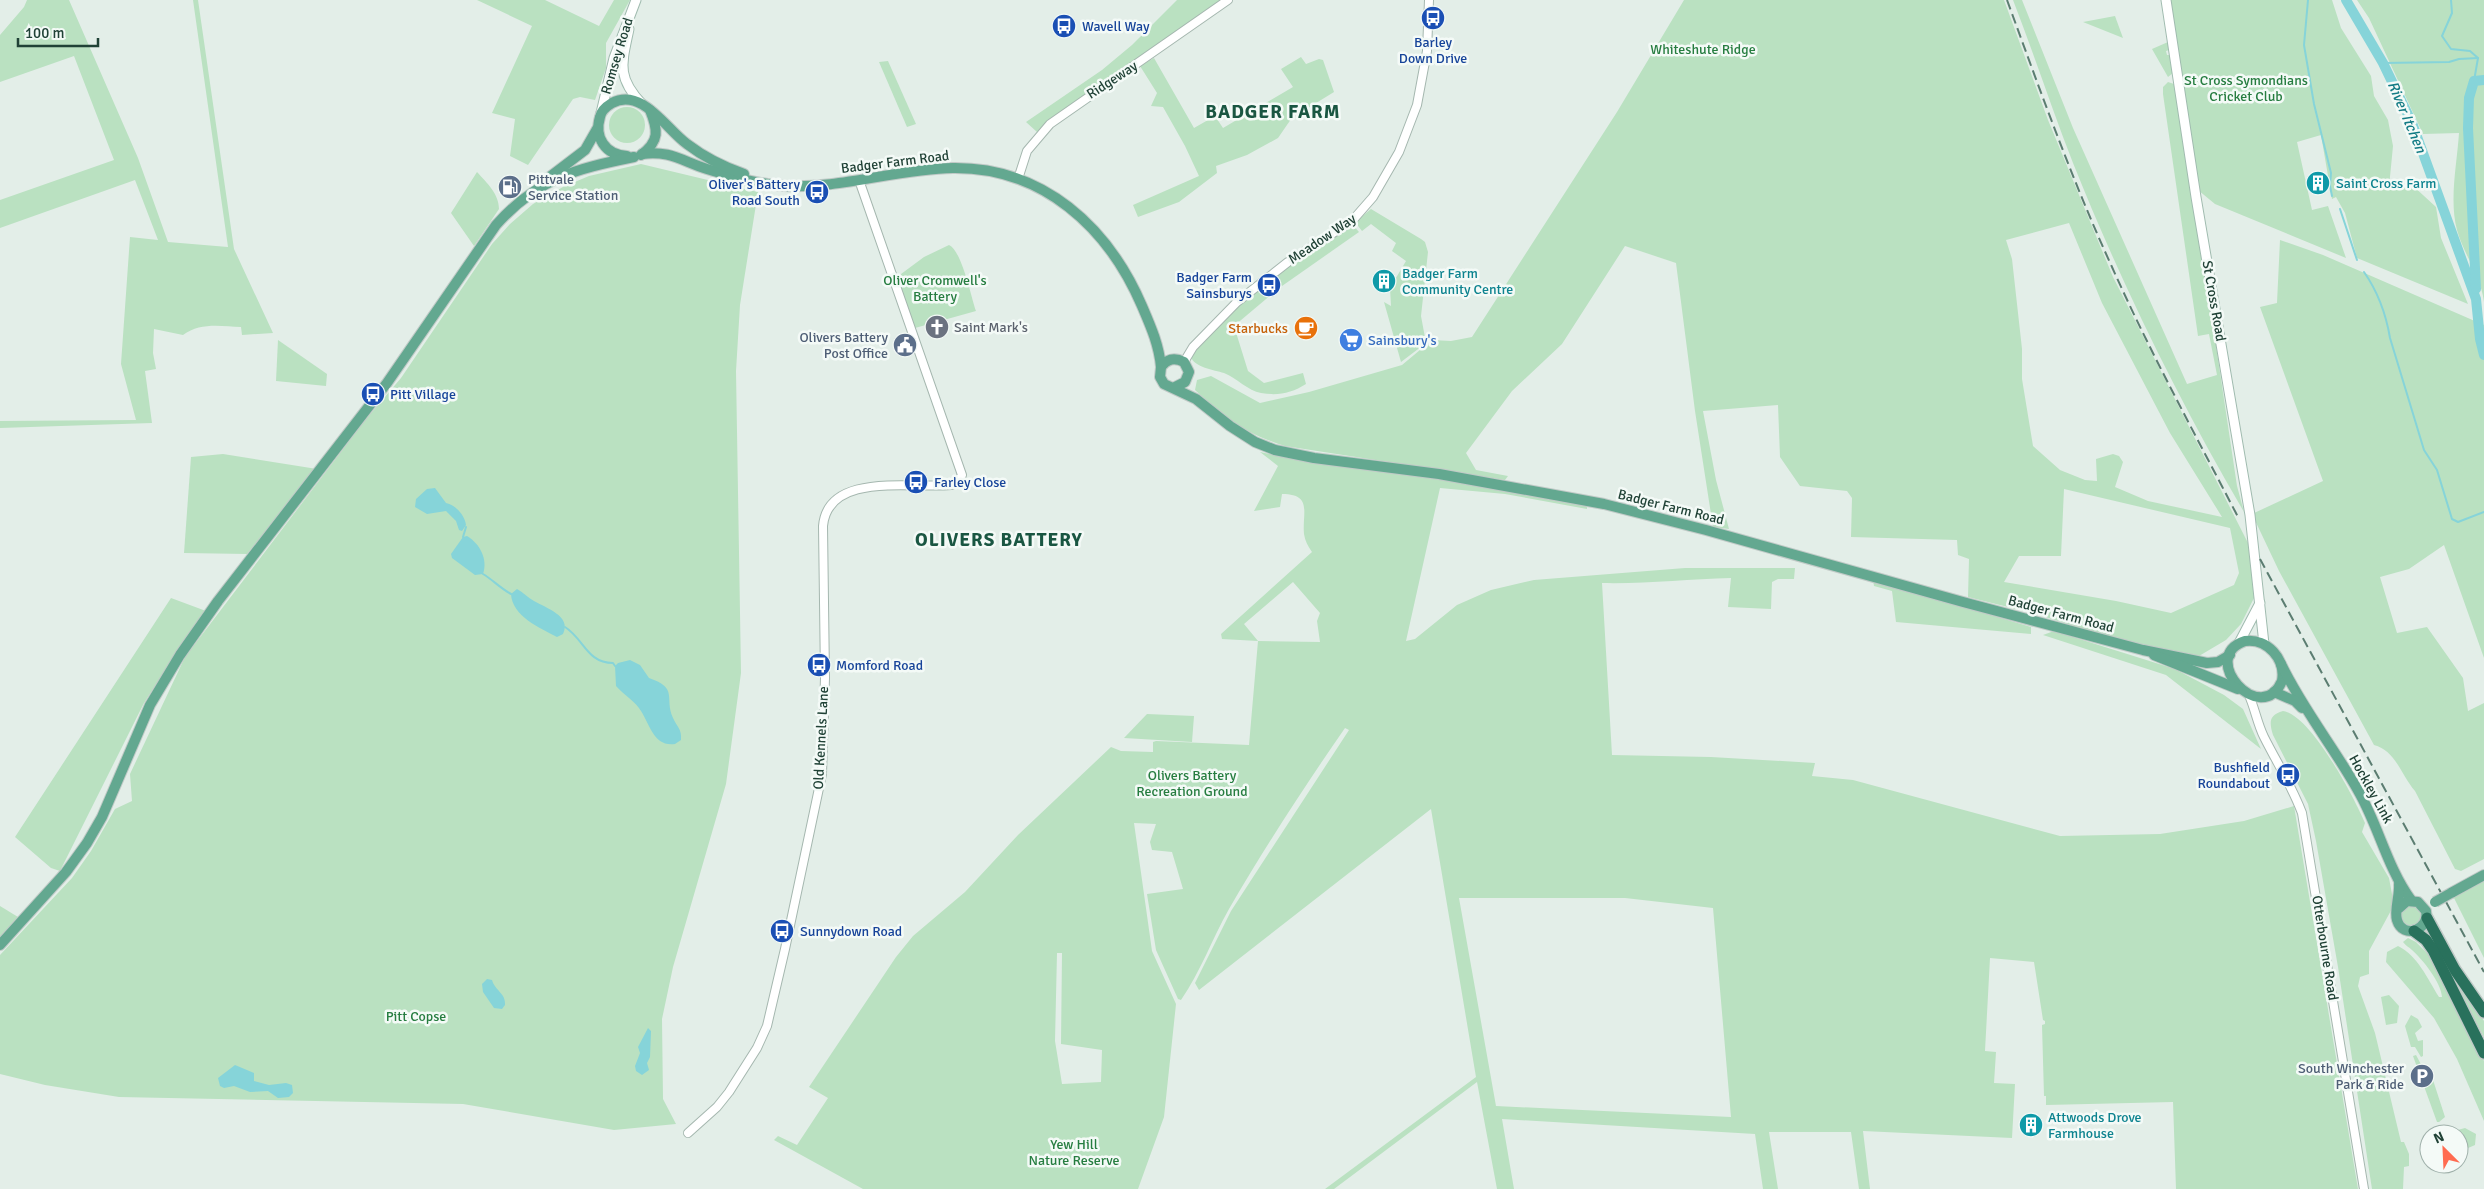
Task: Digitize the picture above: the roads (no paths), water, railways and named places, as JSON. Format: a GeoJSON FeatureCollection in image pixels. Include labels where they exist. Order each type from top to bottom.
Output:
{"type":"FeatureCollection","features":[{"type":"Feature","properties":{"kind":"highway"},"geometry":{"type":"LineString","coordinates":[[2427,916],[2455,970],[2484,1012]]}},
{"type":"Feature","properties":{"kind":"highway"},"geometry":{"type":"LineString","coordinates":[[2414,931],[2426,940],[2433,950],[2484,1053]]}},
{"type":"Feature","properties":{"kind":"main road","name":"Romsey Road"},"geometry":{"type":"LineString","coordinates":[[637,0],[630,22],[622,71],[626,85],[647,108]]}},
{"type":"Feature","properties":{"kind":"main road","name":"Romsey Road"},"geometry":{"type":"LineString","coordinates":[[601,114],[614,58],[637,0]]}},
{"type":"Feature","properties":{"kind":"main road","name":"St Cross Road"},"geometry":{"type":"LineString","coordinates":[[2166,0],[2196,197],[2250,515],[2260,603],[2261,631],[2264,644]]}},
{"type":"Feature","properties":{"kind":"main road"},"geometry":{"type":"LineString","coordinates":[[0,945],[66,872],[87,843],[102,817],[150,705],[196,632],[383,389],[496,225],[516,204],[539,186],[548,176],[582,153],[597,129],[601,114],[608,105],[622,100],[636,101],[647,108],[657,132],[651,147],[638,156],[578,169],[539,186]]}},
{"type":"Feature","properties":{"kind":"main road","name":"Badger Farm Road"},"geometry":{"type":"LineString","coordinates":[[647,108],[685,143],[724,166],[752,176],[820,184]]}},
{"type":"Feature","properties":{"kind":"main road"},"geometry":{"type":"LineString","coordinates":[[597,129],[606,148],[614,154],[638,156]]}},
{"type":"Feature","properties":{"kind":"main road","name":"Badger Farm Road"},"geometry":{"type":"LineString","coordinates":[[638,156],[665,153],[704,168],[754,182],[785,186],[859,180],[914,170],[952,168],[984,170],[1018,179],[1066,205],[1104,240],[1132,282],[1158,343],[1169,359]]}},
{"type":"Feature","properties":{"kind":"main road","name":"Badger Farm Road"},"geometry":{"type":"LineString","coordinates":[[1158,343],[1161,367]]}},
{"type":"Feature","properties":{"kind":"main road"},"geometry":{"type":"LineString","coordinates":[[1189,376],[1186,382],[1173,388],[1162,382],[1161,367],[1169,359],[1184,362],[1187,366],[1196,399]]}},
{"type":"Feature","properties":{"kind":"main road","name":"Badger Farm Road"},"geometry":{"type":"LineString","coordinates":[[1173,388],[1196,399],[1240,433],[1275,450],[1314,458],[1457,477],[1604,504],[1706,530],[1953,600],[2144,650],[2207,663],[2218,662],[2230,655]]}},
{"type":"Feature","properties":{"kind":"main road"},"geometry":{"type":"LineString","coordinates":[[2239,643],[2250,640],[2264,644],[2272,650],[2281,664],[2282,681],[2270,694],[2254,696],[2245,692],[2233,680],[2229,672],[2228,661],[2230,655],[2248,630],[2260,603]]}},
{"type":"Feature","properties":{"kind":"main road","name":"Badger Farm Road"},"geometry":{"type":"LineString","coordinates":[[2144,650],[2245,692]]}},
{"type":"Feature","properties":{"kind":"main road","name":"Hockley Link"},"geometry":{"type":"LineString","coordinates":[[2281,664],[2310,716],[2360,794],[2379,831],[2399,881],[2416,902]]}},
{"type":"Feature","properties":{"kind":"main road","name":"Hockley Link"},"geometry":{"type":"LineString","coordinates":[[2270,694],[2295,701],[2310,716]]}},
{"type":"Feature","properties":{"kind":"main road"},"geometry":{"type":"LineString","coordinates":[[2436,902],[2403,903],[2398,909],[2398,924],[2406,930],[2414,931],[2421,928],[2436,902],[2484,875]]}},
{"type":"Feature","properties":{"kind":"main road","name":"Hockley Link"},"geometry":{"type":"LineString","coordinates":[[2398,909],[2399,881]]}},
{"type":"Feature","properties":{"kind":"main road"},"geometry":{"type":"LineString","coordinates":[[2416,902],[2427,916]]}},
{"type":"Feature","properties":{"kind":"street","name":"Ridgeway"},"geometry":{"type":"LineString","coordinates":[[1018,179],[1023,161],[1034,142],[1044,130],[1067,110],[1228,0]]}},
{"type":"Feature","properties":{"kind":"street","name":"Meadow Way"},"geometry":{"type":"LineString","coordinates":[[1184,362],[1193,347],[1237,302],[1288,262],[1352,221],[1373,197],[1399,152],[1417,105],[1427,50],[1429,0]]}},
{"type":"Feature","properties":{"kind":"street","name":"Old Kennels Lane"},"geometry":{"type":"LineString","coordinates":[[688,1133],[717,1107],[729,1092],[757,1048],[767,1026],[783,956],[822,774],[825,678],[823,526],[826,511],[836,498],[864,488],[942,486],[958,483],[962,475],[859,180]]}},
{"type":"Feature","properties":{"kind":"street","name":"Otterbourne Road"},"geometry":{"type":"LineString","coordinates":[[2245,692],[2257,716],[2264,737],[2294,791],[2302,813],[2364,1189]]}},
{"type":"Feature","properties":{"kind":"street"},"geometry":{"type":"LineString","coordinates":[[2257,716],[2270,694]]}},
{"type":"Feature","properties":{"kind":"water"},"geometry":{"type":"Polygon","coordinates":[[[435,488],[446,503],[456,508],[462,515],[466,525],[462,531],[459,530],[456,521],[446,511],[427,514],[415,507],[416,499],[427,489],[435,488]]]}},
{"type":"Feature","properties":{"kind":"water"},"geometry":{"type":"Polygon","coordinates":[[[467,536],[476,543],[482,552],[484,557],[483,574],[475,575],[452,558],[451,554],[463,537],[467,536]]]}},
{"type":"Feature","properties":{"kind":"water"},"geometry":{"type":"Polygon","coordinates":[[[517,589],[561,617],[565,628],[563,634],[557,637],[535,625],[522,615],[516,609],[511,594],[517,589]]]}},
{"type":"Feature","properties":{"kind":"water"},"geometry":{"type":"Polygon","coordinates":[[[630,660],[640,665],[649,678],[664,686],[667,690],[673,718],[681,733],[681,740],[675,744],[668,744],[657,739],[639,708],[616,686],[615,666],[618,663],[630,660]]]}},
{"type":"Feature","properties":{"kind":"water"},"geometry":{"type":"Polygon","coordinates":[[[487,979],[492,980],[504,998],[505,1005],[502,1009],[494,1008],[483,992],[482,984],[487,979]]]}},
{"type":"Feature","properties":{"kind":"water"},"geometry":{"type":"Polygon","coordinates":[[[648,1028],[651,1031],[650,1057],[647,1063],[649,1070],[642,1075],[636,1071],[635,1066],[640,1053],[638,1047],[648,1028]]]}},
{"type":"Feature","properties":{"kind":"water"},"geometry":{"type":"Polygon","coordinates":[[[235,1065],[254,1073],[254,1081],[269,1085],[286,1083],[292,1085],[293,1093],[289,1097],[278,1098],[268,1091],[250,1092],[234,1086],[224,1088],[220,1086],[218,1078],[235,1065]]]}},
{"type":"Feature","properties":{"kind":"waterway"},"geometry":{"type":"LineString","coordinates":[[2308,0],[2304,45],[2314,104],[2331,173],[2330,186],[2332,196]]}},
{"type":"Feature","properties":{"kind":"waterway","name":"River Itchen"},"geometry":{"type":"LineString","coordinates":[[2346,0],[2383,63],[2412,123],[2476,299],[2480,339],[2484,355]]}},
{"type":"Feature","properties":{"kind":"waterway"},"geometry":{"type":"LineString","coordinates":[[2451,0],[2452,13],[2442,36],[2451,49],[2470,51],[2478,58],[2474,81]]}},
{"type":"Feature","properties":{"kind":"waterway"},"geometry":{"type":"LineString","coordinates":[[2383,63],[2449,62],[2459,59],[2478,58]]}},
{"type":"Feature","properties":{"kind":"waterway"},"geometry":{"type":"LineString","coordinates":[[2476,289],[2468,128],[2469,98],[2474,81],[2484,80]]}},
{"type":"Feature","properties":{"kind":"waterway"},"geometry":{"type":"LineString","coordinates":[[2340,209],[2357,260]]}},
{"type":"Feature","properties":{"kind":"waterway"},"geometry":{"type":"LineString","coordinates":[[2364,272],[2381,304],[2424,450],[2437,470],[2452,519],[2458,522],[2484,512]]}},
{"type":"Feature","properties":{"kind":"waterway"},"geometry":{"type":"LineString","coordinates":[[463,537],[466,527]]}},
{"type":"Feature","properties":{"kind":"waterway"},"geometry":{"type":"LineString","coordinates":[[483,574],[511,594]]}},
{"type":"Feature","properties":{"kind":"waterway"},"geometry":{"type":"LineString","coordinates":[[565,627],[591,655],[604,662],[613,663],[615,666]]}},
{"type":"Feature","properties":{"kind":"railway"},"geometry":{"type":"LineString","coordinates":[[2007,0],[2057,135],[2097,234],[2157,362],[2238,517]]}},
{"type":"Feature","properties":{"kind":"railway"},"geometry":{"type":"LineString","coordinates":[[2260,559],[2484,972]]}},
{"type":"Feature","properties":{"kind":"place","name":"Barley Down Drive"},"geometry":{"type":"Point","coordinates":[1433,18]}},
{"type":"Feature","properties":{"kind":"place","name":"Wavell Way"},"geometry":{"type":"Point","coordinates":[1064,26]}},
{"type":"Feature","properties":{"kind":"place","name":"Saint Cross Farm"},"geometry":{"type":"Point","coordinates":[2318,183]}},
{"type":"Feature","properties":{"kind":"place","name":"Pittvale Service Station"},"geometry":{"type":"Point","coordinates":[510,187]}},
{"type":"Feature","properties":{"kind":"place","name":"Oliver's Battery Road South"},"geometry":{"type":"Point","coordinates":[817,192]}},
{"type":"Feature","properties":{"kind":"place","name":"Badger Farm Community Centre"},"geometry":{"type":"Point","coordinates":[1384,281]}},
{"type":"Feature","properties":{"kind":"place","name":"Badger Farm Sainsburys"},"geometry":{"type":"Point","coordinates":[1269,285]}},
{"type":"Feature","properties":{"kind":"place","name":"Saint Mark's"},"geometry":{"type":"Point","coordinates":[937,327]}},
{"type":"Feature","properties":{"kind":"place","name":"Starbucks"},"geometry":{"type":"Point","coordinates":[1306,328]}},
{"type":"Feature","properties":{"kind":"place","name":"Sainsbury's"},"geometry":{"type":"Point","coordinates":[1351,340]}},
{"type":"Feature","properties":{"kind":"place","name":"Olivers Battery Post Office"},"geometry":{"type":"Point","coordinates":[905,345]}},
{"type":"Feature","properties":{"kind":"place","name":"Pitt Village"},"geometry":{"type":"Point","coordinates":[373,394]}},
{"type":"Feature","properties":{"kind":"place","name":"Farley Close"},"geometry":{"type":"Point","coordinates":[916,482]}},
{"type":"Feature","properties":{"kind":"place","name":"Momford Road"},"geometry":{"type":"Point","coordinates":[819,665]}},
{"type":"Feature","properties":{"kind":"place","name":"Bushfield Roundabout"},"geometry":{"type":"Point","coordinates":[2288,775]}},
{"type":"Feature","properties":{"kind":"place","name":"Sunnydown Road"},"geometry":{"type":"Point","coordinates":[782,931]}},
{"type":"Feature","properties":{"kind":"place","name":"South Winchester Park & Ride"},"geometry":{"type":"Point","coordinates":[2422,1076]}},
{"type":"Feature","properties":{"kind":"place","name":"Attwoods Drove Farmhouse"},"geometry":{"type":"Point","coordinates":[2031,1125]}},
{"type":"Feature","properties":{"kind":"district","name":"BADGER FARM"},"geometry":{"type":"Point","coordinates":[1273,112]}},
{"type":"Feature","properties":{"kind":"district","name":"OLIVERS BATTERY"},"geometry":{"type":"Point","coordinates":[999,540]}},
{"type":"Feature","properties":{"kind":"park label","name":"Whiteshute Ridge"},"geometry":{"type":"Point","coordinates":[1703,49]}},
{"type":"Feature","properties":{"kind":"park label","name":"St Cross Symondians Cricket Club"},"geometry":{"type":"Point","coordinates":[2246,88]}},
{"type":"Feature","properties":{"kind":"park label","name":"Oliver Cromwell's Battery"},"geometry":{"type":"Point","coordinates":[935,288]}},
{"type":"Feature","properties":{"kind":"park label","name":"Olivers Battery Recreation Ground"},"geometry":{"type":"Point","coordinates":[1192,784]}},
{"type":"Feature","properties":{"kind":"park label","name":"Pitt Copse"},"geometry":{"type":"Point","coordinates":[416,1016]}},
{"type":"Feature","properties":{"kind":"park label","name":"Yew Hill Nature Reserve"},"geometry":{"type":"Point","coordinates":[1074,1152]}}]}
